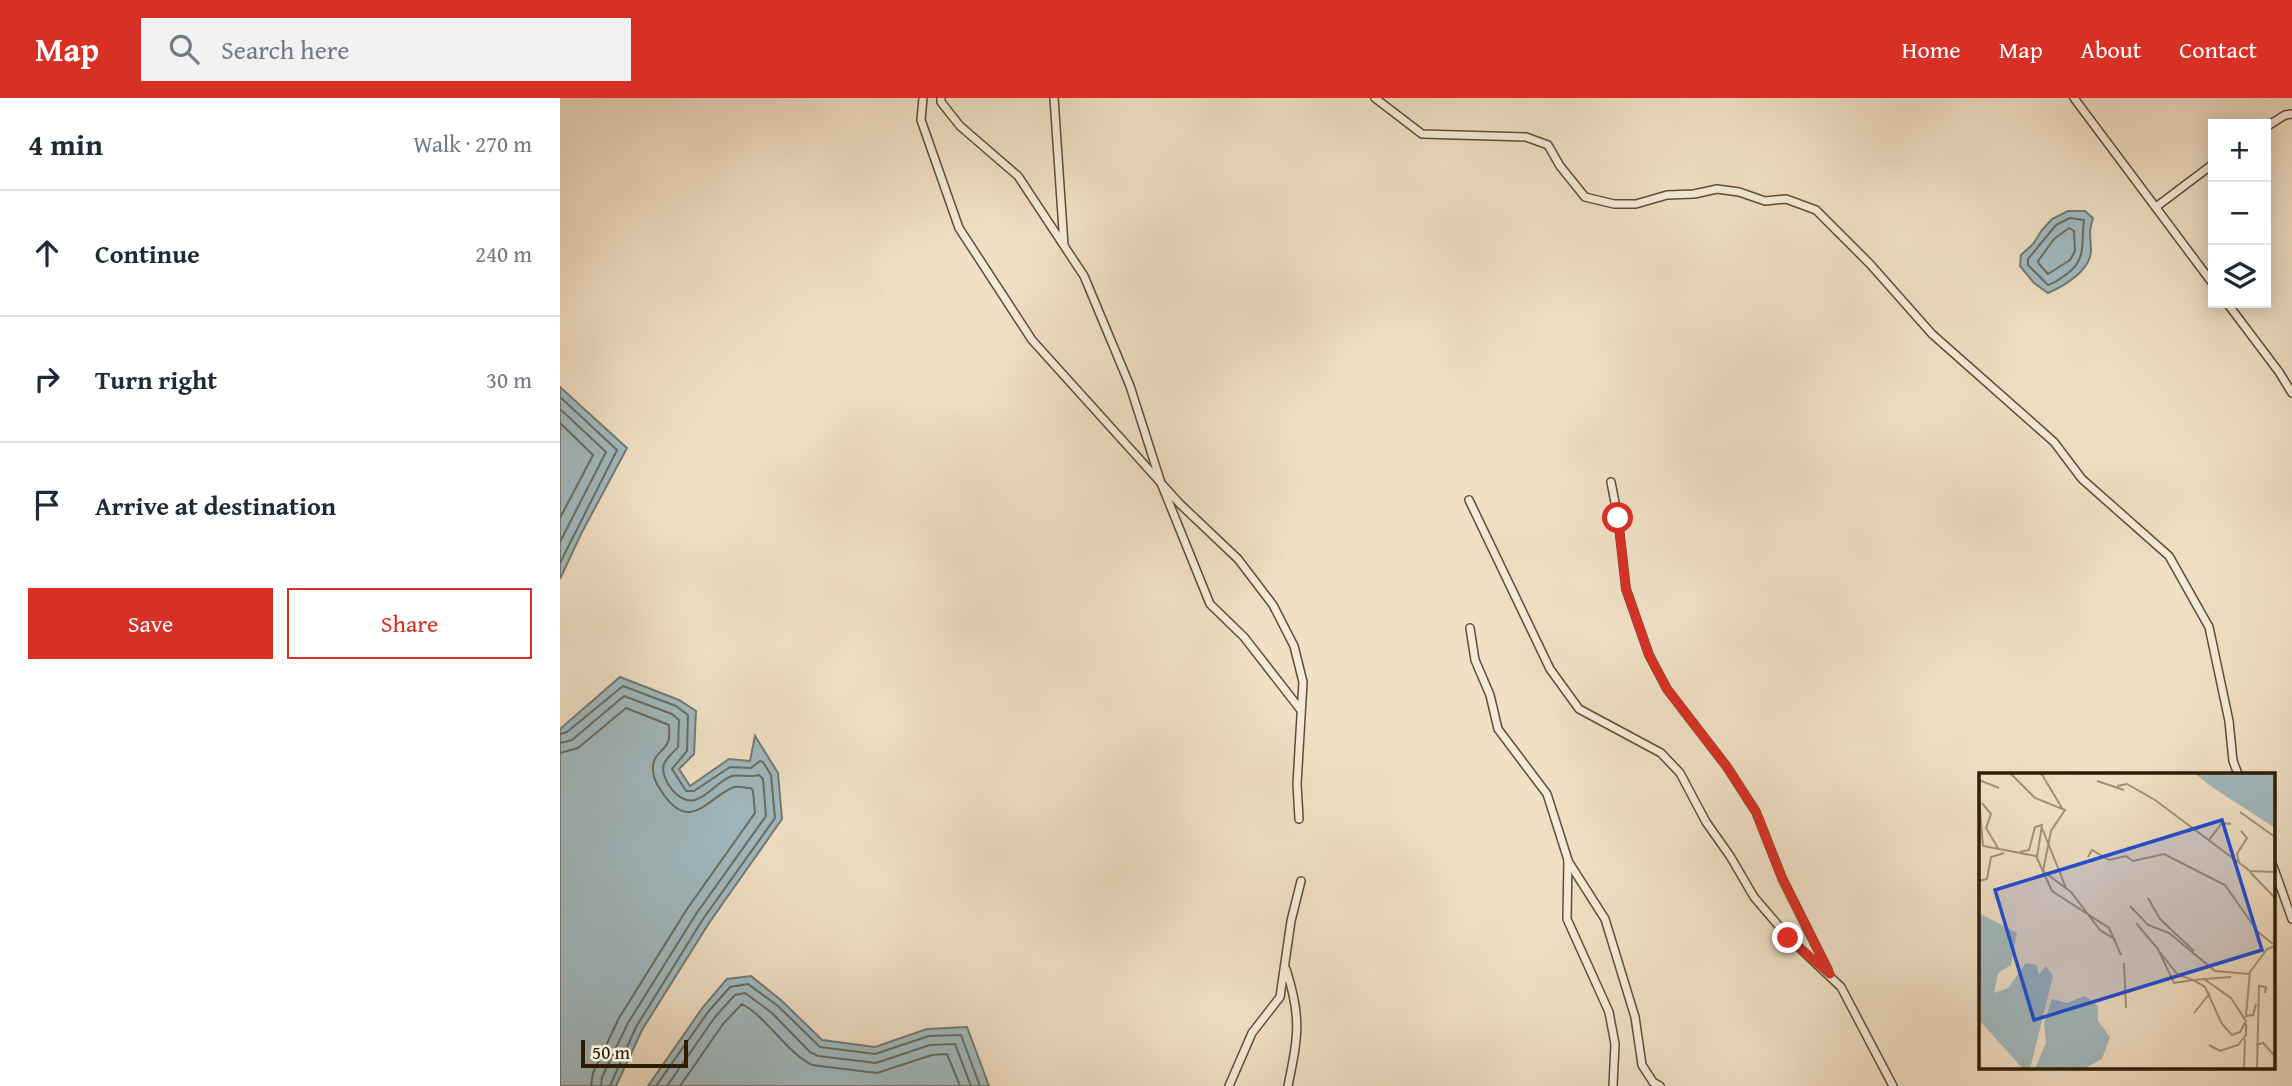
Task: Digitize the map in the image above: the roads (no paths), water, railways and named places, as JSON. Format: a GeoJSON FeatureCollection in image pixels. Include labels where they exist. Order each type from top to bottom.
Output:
{"type":"FeatureCollection","features":[{"type":"Feature","properties":{"kind":"lane"},"geometry":{"type":"LineString","coordinates":[[1054,98],[1064,245]]}},
{"type":"Feature","properties":{"kind":"lane"},"geometry":{"type":"LineString","coordinates":[[1375,98],[1422,134],[1526,137],[1548,145],[1560,166],[1585,197],[1604,202],[1636,204],[1667,195],[1694,194],[1717,189],[1739,192],[1765,201],[1786,199],[1816,210],[1870,264],[1932,334],[2053,442],[2082,480],[2169,556],[2209,627],[2237,773]]}},
{"type":"Feature","properties":{"kind":"lane"},"geometry":{"type":"LineString","coordinates":[[2074,98],[2208,277]]}},
{"type":"Feature","properties":{"kind":"lane"},"geometry":{"type":"LineString","coordinates":[[1299,819],[1297,784],[1303,682],[1294,646],[1273,605],[1238,559],[1161,483],[1032,340],[960,228],[921,120],[923,99],[941,100],[961,126],[1018,176],[1084,276],[1130,386],[1161,483],[1210,604],[1244,637],[1301,710]]}},
{"type":"Feature","properties":{"kind":"lane"},"geometry":{"type":"LineString","coordinates":[[2271,124],[2292,114]]}},
{"type":"Feature","properties":{"kind":"lane"},"geometry":{"type":"LineString","coordinates":[[2156,207],[2208,168]]}},
{"type":"Feature","properties":{"kind":"lane"},"geometry":{"type":"LineString","coordinates":[[2231,308],[2292,393]]}},
{"type":"Feature","properties":{"kind":"lane"},"geometry":{"type":"LineString","coordinates":[[1611,482],[1626,589],[1649,655],[1667,689],[1727,767],[1756,812],[1782,878],[1830,974]]}},
{"type":"Feature","properties":{"kind":"lane"},"geometry":{"type":"LineString","coordinates":[[1469,500],[1550,670],[1579,709],[1661,753],[1680,773],[1706,822],[1754,897],[1788,938],[1841,987],[1893,1086]]}},
{"type":"Feature","properties":{"kind":"lane"},"geometry":{"type":"LineString","coordinates":[[1470,628],[1475,660],[1490,695],[1498,729],[1547,794],[1568,860],[1605,919],[1635,1017],[1642,1065],[1653,1082],[1660,1086]]}},
{"type":"Feature","properties":{"kind":"lane"},"geometry":{"type":"LineString","coordinates":[[1568,860],[1567,919],[1609,1012],[1615,1044],[1613,1086]]}},
{"type":"Feature","properties":{"kind":"lane"},"geometry":{"type":"LineString","coordinates":[[2274,869],[2292,919]]}},
{"type":"Feature","properties":{"kind":"lane"},"geometry":{"type":"LineString","coordinates":[[1229,1086],[1252,1033],[1280,997],[1291,921],[1301,881]]}},
{"type":"Feature","properties":{"kind":"lane"},"geometry":{"type":"LineString","coordinates":[[1284,965],[1296,998],[1298,1036],[1288,1086]]}},
{"type":"Feature","properties":{"kind":"water"},"geometry":{"type":"Polygon","coordinates":[[[2068,211],[2085,211],[2093,218],[2090,258],[2075,277],[2048,293],[2034,283],[2020,266],[2021,255],[2052,219],[2068,211]]]}},
{"type":"Feature","properties":{"kind":"water"},"geometry":{"type":"Polygon","coordinates":[[[560,387],[627,448],[560,579],[560,387]]]}},
{"type":"Feature","properties":{"kind":"water"},"geometry":{"type":"Polygon","coordinates":[[[620,677],[679,700],[696,711],[694,754],[679,769],[690,786],[729,759],[750,761],[755,736],[778,773],[782,819],[709,923],[642,1030],[616,1086],[560,1086],[560,729],[620,677]]]}},
{"type":"Feature","properties":{"kind":"water"},"geometry":{"type":"Polygon","coordinates":[[[751,976],[782,1001],[822,1040],[875,1047],[927,1029],[967,1027],[989,1086],[648,1086],[703,1007],[727,979],[751,976]]]}}]}
